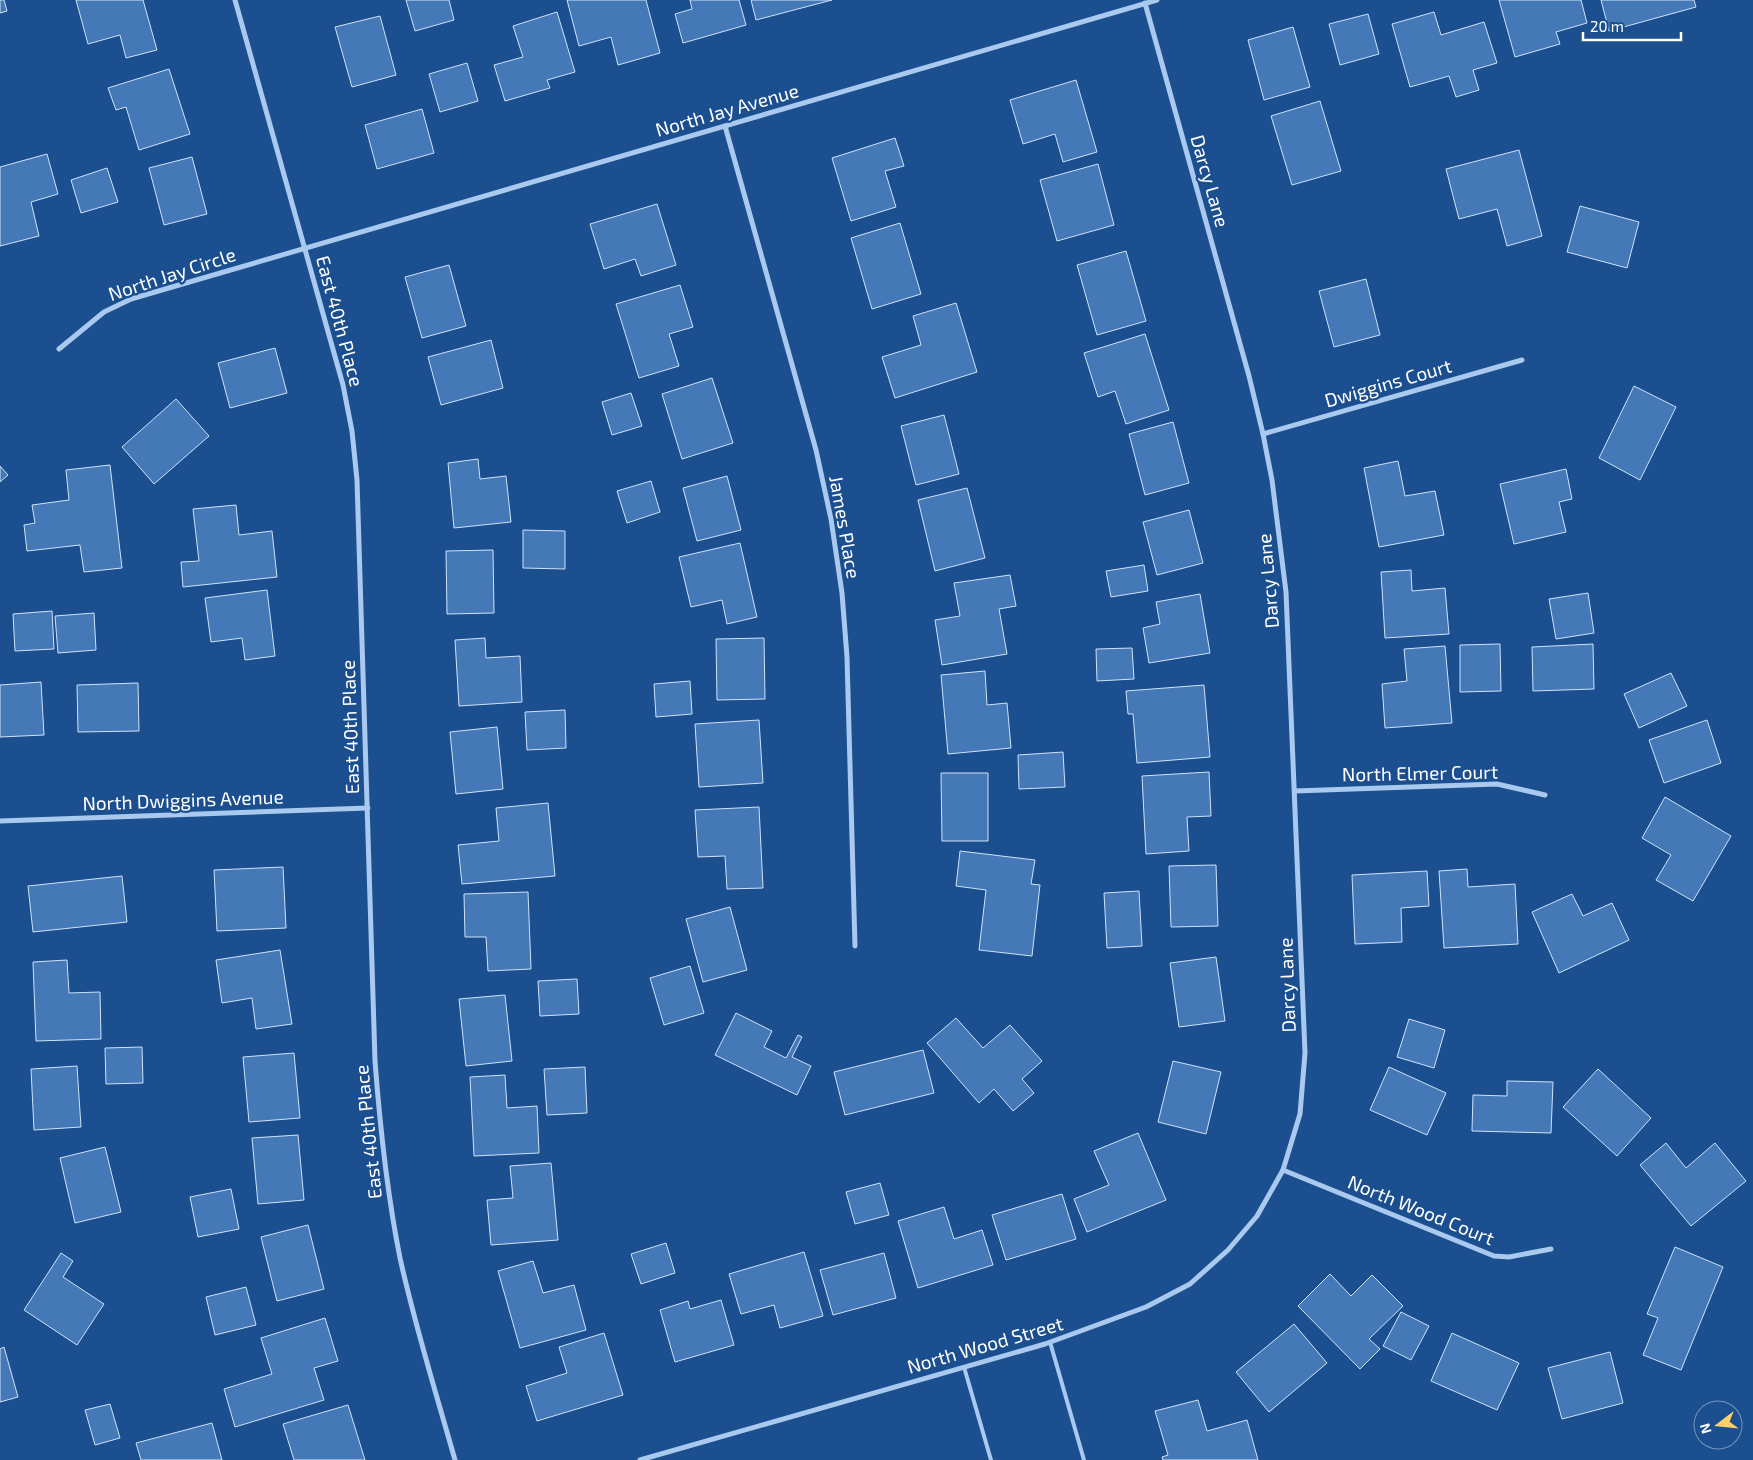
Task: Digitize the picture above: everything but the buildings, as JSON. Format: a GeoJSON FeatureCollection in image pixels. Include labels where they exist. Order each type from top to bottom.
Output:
{"type":"FeatureCollection","features":[{"type":"Feature","properties":{"kind":"street","name":"East 40th Place"},"geometry":{"type":"LineString","coordinates":[[234,0],[343,385],[352,432],[357,480],[375,1061],[380,1127],[400,1256],[455,1460]]}},
{"type":"Feature","properties":{"kind":"street","name":"North Jay Avenue"},"geometry":{"type":"LineString","coordinates":[[305,249],[1157,0]]}},
{"type":"Feature","properties":{"kind":"street","name":"Darcy Lane"},"geometry":{"type":"LineString","coordinates":[[1145,3],[1249,376],[1263,434],[1273,489],[1286,592],[1305,1053],[1300,1114],[1283,1170]]}},
{"type":"Feature","properties":{"kind":"street","name":"James Place"},"geometry":{"type":"LineString","coordinates":[[725,126],[816,450],[831,519],[842,593],[847,657],[855,946]]}},
{"type":"Feature","properties":{"kind":"street","name":"North Jay Circle"},"geometry":{"type":"LineString","coordinates":[[59,349],[104,312],[131,299],[305,249]]}},
{"type":"Feature","properties":{"kind":"street","name":"Dwiggins Court"},"geometry":{"type":"LineString","coordinates":[[1263,434],[1522,360]]}},
{"type":"Feature","properties":{"kind":"street","name":"North Elmer Court"},"geometry":{"type":"LineString","coordinates":[[1295,791],[1497,784],[1545,795]]}},
{"type":"Feature","properties":{"kind":"street","name":"North Dwiggins Avenue"},"geometry":{"type":"LineString","coordinates":[[0,822],[368,808]]}},
{"type":"Feature","properties":{"kind":"street","name":"North Wood Court"},"geometry":{"type":"LineString","coordinates":[[1283,1170],[1494,1256],[1509,1257],[1551,1249]]}},
{"type":"Feature","properties":{"kind":"street","name":"North Wood Street"},"geometry":{"type":"LineString","coordinates":[[640,1460],[1050,1342],[1146,1307],[1190,1284],[1228,1250],[1258,1216],[1283,1170]]}},
{"type":"Feature","properties":{"kind":"lane"},"geometry":{"type":"LineString","coordinates":[[1050,1342],[1084,1460]]}},
{"type":"Feature","properties":{"kind":"lane"},"geometry":{"type":"LineString","coordinates":[[964,1367],[991,1460]]}}]}
